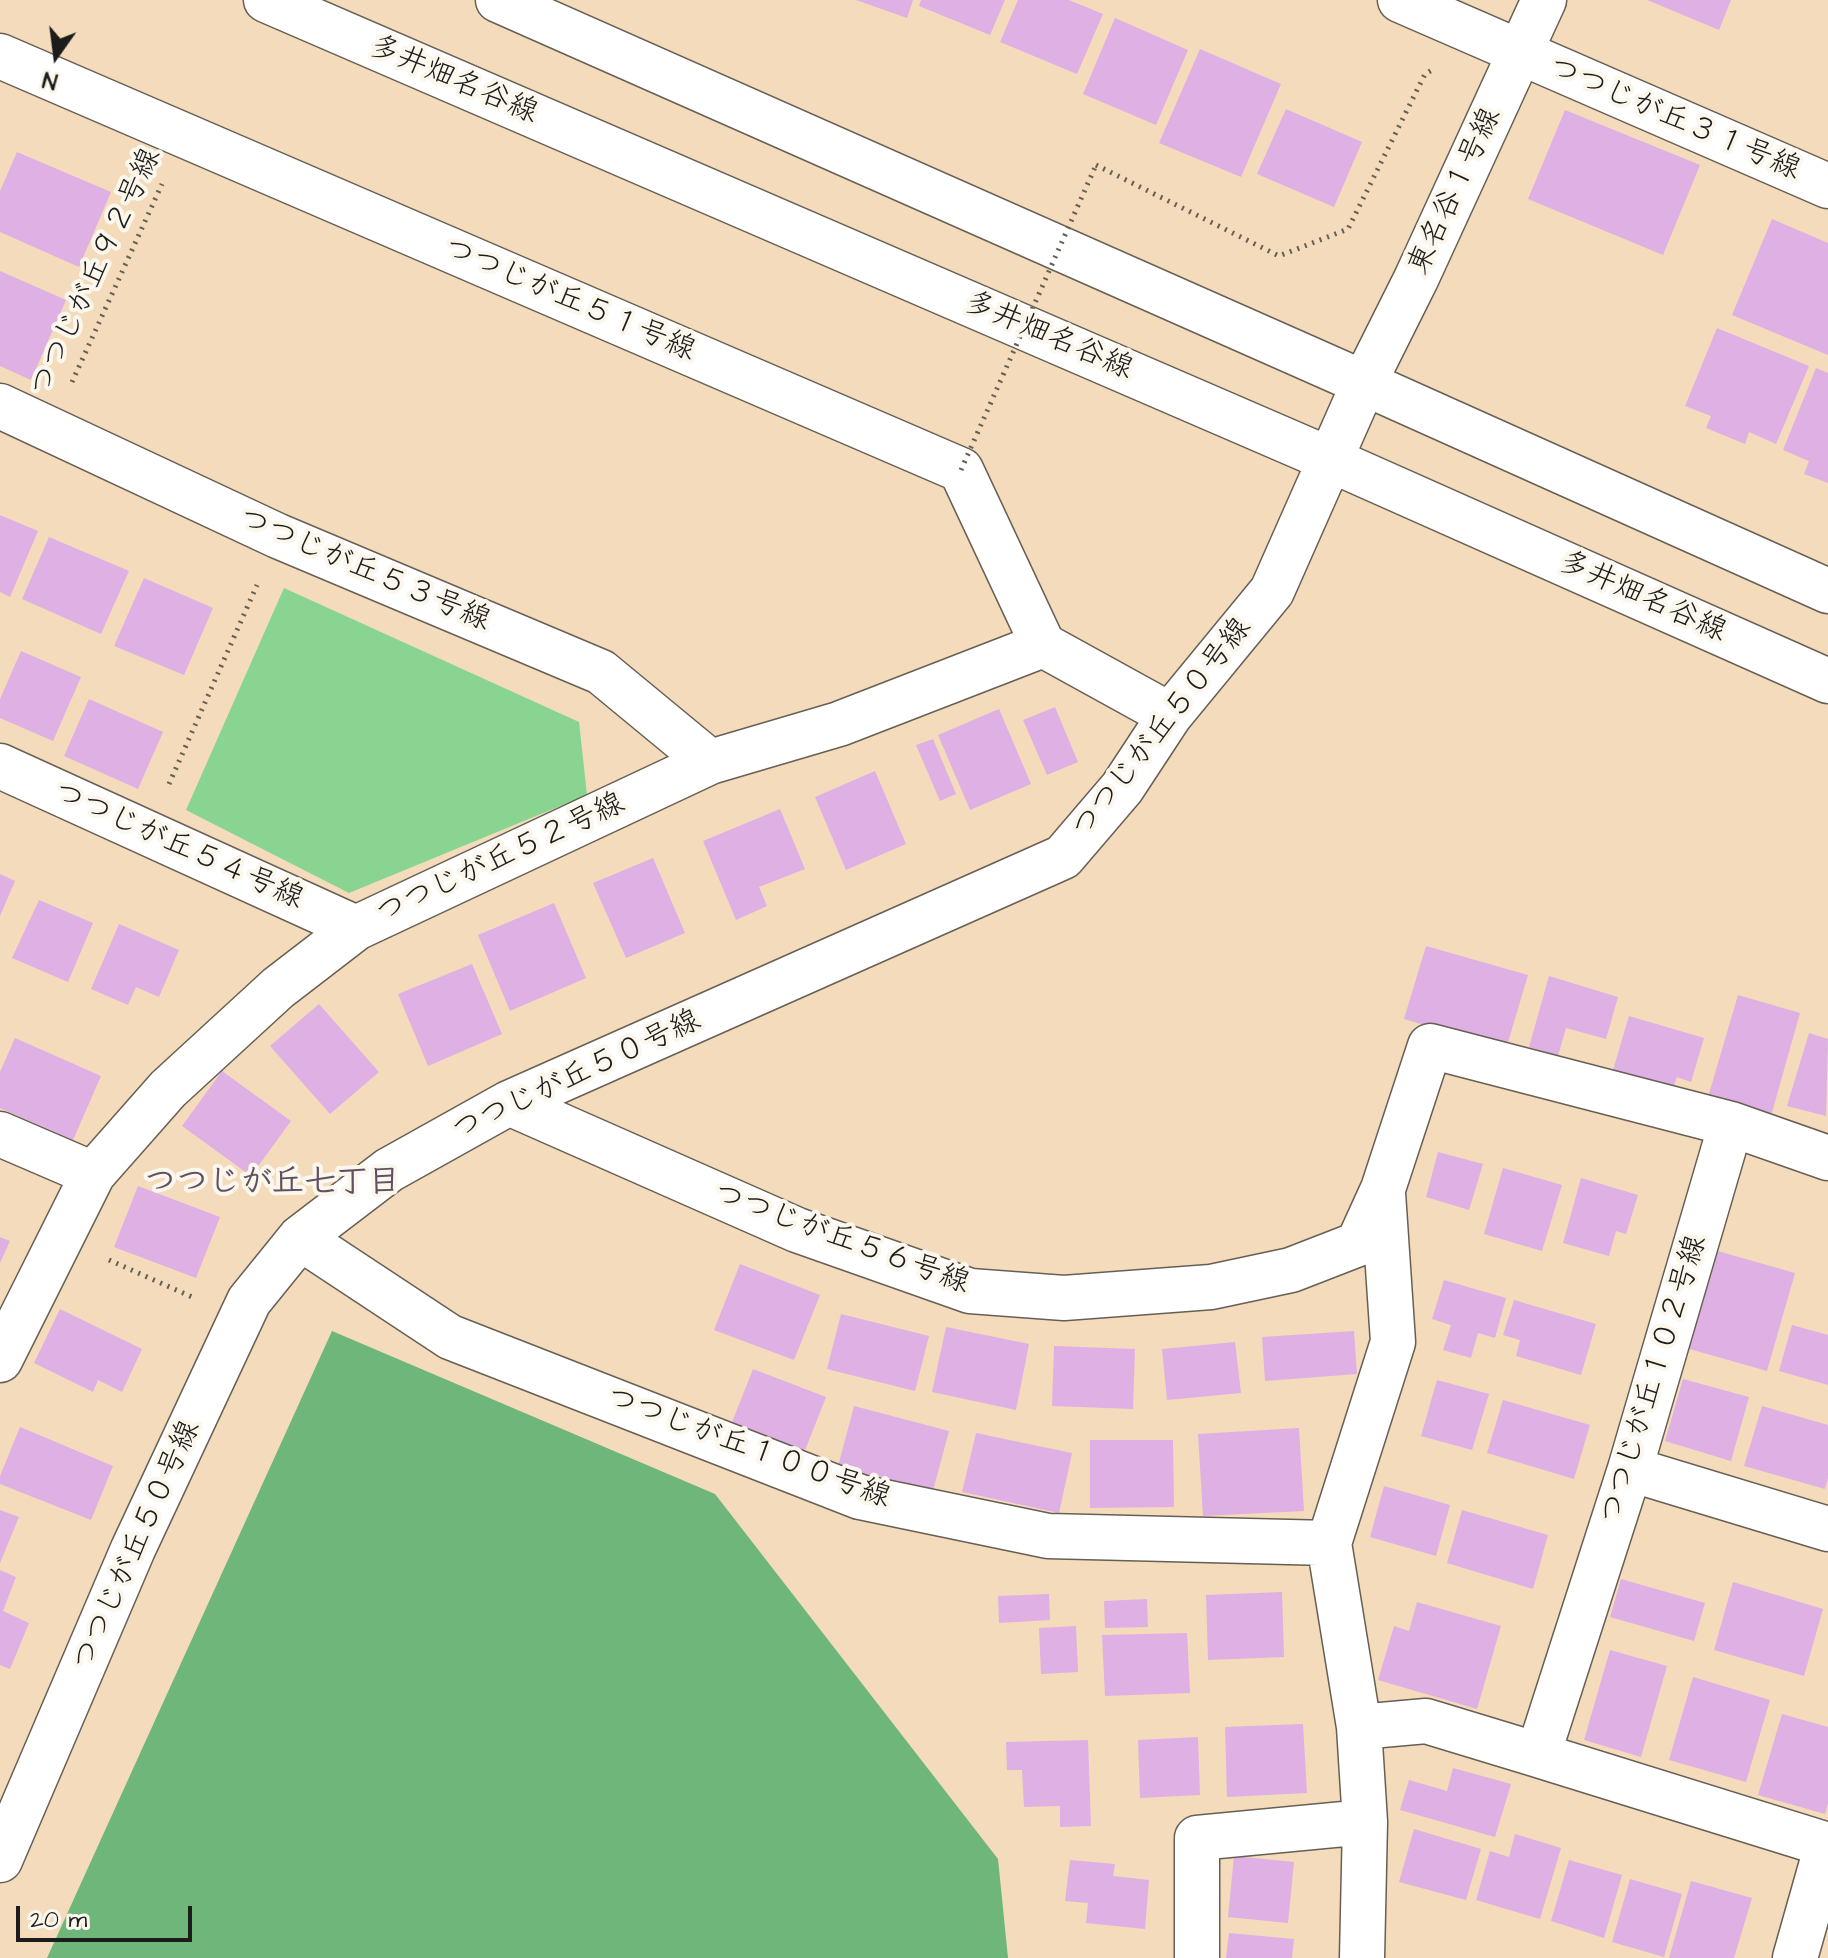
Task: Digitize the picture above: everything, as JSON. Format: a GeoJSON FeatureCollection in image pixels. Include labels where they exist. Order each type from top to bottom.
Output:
{"type":"FeatureCollection","features":[{"type":"Feature","properties":{"kind":"street","name":"多井畑名谷線"},"geometry":{"type":"LineString","coordinates":[[266,0],[1331,460],[1828,681]]}},
{"type":"Feature","properties":{"kind":"street"},"geometry":{"type":"LineString","coordinates":[[498,0],[1828,591]]}},
{"type":"Feature","properties":{"kind":"street","name":"つつじが丘３１号線"},"geometry":{"type":"LineString","coordinates":[[1400,0],[1828,186]]}},
{"type":"Feature","properties":{"kind":"street","name":"東名谷１号線"},"geometry":{"type":"LineString","coordinates":[[1331,460],[1364,383],[1544,0]]}},
{"type":"Feature","properties":{"kind":"street","name":"つつじが丘５１号線"},"geometry":{"type":"LineString","coordinates":[[0,56],[961,470]]}},
{"type":"Feature","properties":{"kind":"street","name":"つつじが丘５３号線"},"geometry":{"type":"LineString","coordinates":[[0,406],[278,536],[601,672],[710,762]]}},
{"type":"Feature","properties":{"kind":"street","name":"つつじが丘５０号線"},"geometry":{"type":"LineString","coordinates":[[1,1861],[133,1549],[249,1301],[300,1238],[389,1170],[509,1103],[1063,857],[1122,788],[1170,715],[1272,591],[1331,460]]}},
{"type":"Feature","properties":{"kind":"street"},"geometry":{"type":"LineString","coordinates":[[961,470],[1043,645],[1170,715]]}},
{"type":"Feature","properties":{"kind":"street","name":"つつじが丘５２号線"},"geometry":{"type":"LineString","coordinates":[[0,1360],[93,1174],[179,1079],[278,988],[356,928],[710,762],[839,724],[1043,645]]}},
{"type":"Feature","properties":{"kind":"street","name":"つつじが丘５４号線"},"geometry":{"type":"LineString","coordinates":[[0,766],[356,928]]}},
{"type":"Feature","properties":{"kind":"street","name":"つつじが丘５６号線"},"geometry":{"type":"LineString","coordinates":[[509,1103],[797,1230],[970,1291],[1064,1298],[1211,1287],[1291,1270],[1358,1244],[1383,1189],[1430,1046],[1731,1124]]}},
{"type":"Feature","properties":{"kind":"street"},"geometry":{"type":"LineString","coordinates":[[1731,1124],[1828,1158]]}},
{"type":"Feature","properties":{"kind":"street","name":"つつじが丘１０２号線"},"geometry":{"type":"LineString","coordinates":[[1538,1755],[1630,1469],[1731,1124]]}},
{"type":"Feature","properties":{"kind":"street"},"geometry":{"type":"LineString","coordinates":[[0,1134],[93,1174]]}},
{"type":"Feature","properties":{"kind":"street"},"geometry":{"type":"LineString","coordinates":[[1362,1958],[1365,1822],[1359,1727],[1329,1543],[1393,1342],[1383,1189]]}},
{"type":"Feature","properties":{"kind":"street","name":"つつじが丘１００号線"},"geometry":{"type":"LineString","coordinates":[[300,1238],[450,1337],[860,1497],[1048,1536],[1329,1543]]}},
{"type":"Feature","properties":{"kind":"street"},"geometry":{"type":"LineString","coordinates":[[1630,1469],[1828,1529]]}},
{"type":"Feature","properties":{"kind":"street"},"geometry":{"type":"LineString","coordinates":[[1359,1727],[1426,1721],[1828,1845],[1795,1958]]}},
{"type":"Feature","properties":{"kind":"street"},"geometry":{"type":"LineString","coordinates":[[1197,1958],[1197,1838],[1365,1822]]}},
{"type":"Feature","properties":{"kind":"path"},"geometry":{"type":"LineString","coordinates":[[961,470],[1096,165],[1279,256],[1348,229],[1425,74],[1435,68]]}},
{"type":"Feature","properties":{"kind":"path","name":"つつじが丘９２号線"},"geometry":{"type":"LineString","coordinates":[[50,428],[184,136]]}},
{"type":"Feature","properties":{"kind":"path"},"geometry":{"type":"LineString","coordinates":[[148,832],[278,536]]}},
{"type":"Feature","properties":{"kind":"path"},"geometry":{"type":"LineString","coordinates":[[61,1239],[241,1319]]}},
{"type":"Feature","properties":{"kind":"green space"},"geometry":{"type":"Polygon","coordinates":[[[284,588],[579,722],[587,795],[349,893],[186,810],[284,588]]]}},
{"type":"Feature","properties":{"kind":"green space"},"geometry":{"type":"Polygon","coordinates":[[[332,1331],[715,1494],[998,1859],[1008,1958],[47,1958],[332,1331]]]}},
{"type":"Feature","properties":{"kind":"building"},"geometry":{"type":"Polygon","coordinates":[[[856,0],[913,0],[907,18],[856,0]]]}},
{"type":"Feature","properties":{"kind":"building"},"geometry":{"type":"Polygon","coordinates":[[[921,0],[1005,0],[990,35],[919,6],[921,0]]]}},
{"type":"Feature","properties":{"kind":"building"},"geometry":{"type":"Polygon","coordinates":[[[1018,0],[1069,0],[1103,14],[1077,74],[1000,42],[1018,0]]]}},
{"type":"Feature","properties":{"kind":"building"},"geometry":{"type":"Polygon","coordinates":[[[1647,0],[1731,0],[1719,30],[1647,0]]]}},
{"type":"Feature","properties":{"kind":"building"},"geometry":{"type":"Polygon","coordinates":[[[1115,18],[1188,50],[1156,125],[1083,94],[1115,18]]]}},
{"type":"Feature","properties":{"kind":"building"},"geometry":{"type":"Polygon","coordinates":[[[1200,49],[1281,84],[1241,177],[1159,143],[1200,49]]]}},
{"type":"Feature","properties":{"kind":"building"},"geometry":{"type":"Polygon","coordinates":[[[1286,109],[1362,142],[1334,207],[1257,174],[1286,109]]]}},
{"type":"Feature","properties":{"kind":"building"},"geometry":{"type":"Polygon","coordinates":[[[1565,110],[1700,165],[1663,255],[1528,199],[1565,110]]]}},
{"type":"Feature","properties":{"kind":"building"},"geometry":{"type":"Polygon","coordinates":[[[17,152],[111,192],[79,267],[0,232],[0,191],[17,152]]]}},
{"type":"Feature","properties":{"kind":"building"},"geometry":{"type":"Polygon","coordinates":[[[1772,219],[1828,243],[1828,355],[1732,315],[1772,219]]]}},
{"type":"Feature","properties":{"kind":"building"},"geometry":{"type":"Polygon","coordinates":[[[0,271],[66,300],[31,380],[0,366],[0,271]]]}},
{"type":"Feature","properties":{"kind":"building"},"geometry":{"type":"Polygon","coordinates":[[[1717,328],[1809,366],[1776,444],[1749,432],[1745,444],[1706,428],[1711,416],[1685,406],[1717,328]]]}},
{"type":"Feature","properties":{"kind":"building"},"geometry":{"type":"Polygon","coordinates":[[[1816,368],[1828,373],[1828,483],[1804,474],[1809,461],[1783,450],[1816,368]]]}},
{"type":"Feature","properties":{"kind":"building"},"geometry":{"type":"Polygon","coordinates":[[[0,515],[38,531],[10,597],[0,592],[0,515]]]}},
{"type":"Feature","properties":{"kind":"building"},"geometry":{"type":"Polygon","coordinates":[[[49,537],[129,571],[101,634],[22,599],[49,537]]]}},
{"type":"Feature","properties":{"kind":"building"},"geometry":{"type":"Polygon","coordinates":[[[144,578],[213,608],[184,675],[114,646],[144,578]]]}},
{"type":"Feature","properties":{"kind":"building"},"geometry":{"type":"Polygon","coordinates":[[[21,651],[81,677],[53,741],[0,718],[0,699],[21,651]]]}},
{"type":"Feature","properties":{"kind":"building"},"geometry":{"type":"Polygon","coordinates":[[[89,699],[163,732],[138,789],[64,756],[89,699]]]}},
{"type":"Feature","properties":{"kind":"building"},"geometry":{"type":"Polygon","coordinates":[[[1055,707],[1078,762],[1047,775],[1023,720],[1055,707]]]}},
{"type":"Feature","properties":{"kind":"building"},"geometry":{"type":"Polygon","coordinates":[[[999,709],[1031,784],[970,810],[938,735],[999,709]]]}},
{"type":"Feature","properties":{"kind":"building"},"geometry":{"type":"Polygon","coordinates":[[[933,739],[956,794],[940,801],[916,745],[933,739]]]}},
{"type":"Feature","properties":{"kind":"building"},"geometry":{"type":"Polygon","coordinates":[[[875,771],[906,844],[846,870],[815,797],[875,771]]]}},
{"type":"Feature","properties":{"kind":"building"},"geometry":{"type":"Polygon","coordinates":[[[780,809],[805,869],[759,887],[767,906],[736,920],[703,841],[780,809]]]}},
{"type":"Feature","properties":{"kind":"building"},"geometry":{"type":"Polygon","coordinates":[[[653,858],[685,933],[626,958],[593,883],[653,858]]]}},
{"type":"Feature","properties":{"kind":"building"},"geometry":{"type":"Polygon","coordinates":[[[0,874],[15,881],[0,916],[0,874]]]}},
{"type":"Feature","properties":{"kind":"building"},"geometry":{"type":"Polygon","coordinates":[[[39,900],[93,923],[68,982],[12,958],[39,900]]]}},
{"type":"Feature","properties":{"kind":"building"},"geometry":{"type":"Polygon","coordinates":[[[554,903],[586,978],[510,1011],[478,935],[554,903]]]}},
{"type":"Feature","properties":{"kind":"building"},"geometry":{"type":"Polygon","coordinates":[[[119,924],[179,950],[159,997],[136,987],[128,1005],[91,989],[119,924]]]}},
{"type":"Feature","properties":{"kind":"building"},"geometry":{"type":"Polygon","coordinates":[[[1426,946],[1528,975],[1506,1049],[1404,1019],[1426,946]]]}},
{"type":"Feature","properties":{"kind":"building"},"geometry":{"type":"Polygon","coordinates":[[[472,964],[502,1034],[428,1066],[398,994],[472,964]]]}},
{"type":"Feature","properties":{"kind":"building"},"geometry":{"type":"Polygon","coordinates":[[[1549,976],[1618,997],[1606,1039],[1566,1028],[1558,1056],[1529,1047],[1549,976]]]}},
{"type":"Feature","properties":{"kind":"building"},"geometry":{"type":"Polygon","coordinates":[[[1738,995],[1800,1013],[1769,1123],[1706,1104],[1738,995]]]}},
{"type":"Feature","properties":{"kind":"building"},"geometry":{"type":"Polygon","coordinates":[[[319,1004],[379,1072],[330,1114],[270,1046],[319,1004]]]}},
{"type":"Feature","properties":{"kind":"building"},"geometry":{"type":"Polygon","coordinates":[[[1629,1016],[1704,1038],[1691,1082],[1677,1077],[1673,1088],[1613,1070],[1629,1016]]]}},
{"type":"Feature","properties":{"kind":"building"},"geometry":{"type":"Polygon","coordinates":[[[1809,1033],[1828,1039],[1826,1116],[1787,1106],[1809,1033]]]}},
{"type":"Feature","properties":{"kind":"building"},"geometry":{"type":"Polygon","coordinates":[[[15,1038],[101,1076],[73,1140],[0,1108],[0,1072],[15,1038]]]}},
{"type":"Feature","properties":{"kind":"building"},"geometry":{"type":"Polygon","coordinates":[[[222,1071],[291,1121],[251,1176],[182,1126],[222,1071]]]}},
{"type":"Feature","properties":{"kind":"building"},"geometry":{"type":"Polygon","coordinates":[[[1438,1152],[1483,1164],[1469,1210],[1426,1197],[1438,1152]]]}},
{"type":"Feature","properties":{"kind":"building"},"geometry":{"type":"Polygon","coordinates":[[[1503,1168],[1562,1185],[1542,1251],[1484,1234],[1503,1168]]]}},
{"type":"Feature","properties":{"kind":"building"},"geometry":{"type":"Polygon","coordinates":[[[1581,1178],[1638,1195],[1626,1234],[1616,1231],[1609,1256],[1563,1243],[1581,1178]]]}},
{"type":"Feature","properties":{"kind":"building"},"geometry":{"type":"Polygon","coordinates":[[[138,1186],[220,1217],[196,1278],[114,1247],[138,1186]]]}},
{"type":"Feature","properties":{"kind":"building"},"geometry":{"type":"Polygon","coordinates":[[[0,1237],[10,1241],[0,1263],[0,1237]]]}},
{"type":"Feature","properties":{"kind":"building"},"geometry":{"type":"Polygon","coordinates":[[[1714,1250],[1795,1273],[1767,1371],[1686,1348],[1714,1250]]]}},
{"type":"Feature","properties":{"kind":"building"},"geometry":{"type":"Polygon","coordinates":[[[740,1264],[820,1295],[794,1360],[714,1330],[740,1264]]]}},
{"type":"Feature","properties":{"kind":"building"},"geometry":{"type":"Polygon","coordinates":[[[1444,1280],[1506,1298],[1495,1338],[1478,1333],[1471,1358],[1443,1350],[1451,1325],[1432,1319],[1444,1280]]]}},
{"type":"Feature","properties":{"kind":"building"},"geometry":{"type":"Polygon","coordinates":[[[1514,1300],[1596,1324],[1581,1375],[1516,1356],[1520,1340],[1503,1335],[1514,1300]]]}},
{"type":"Feature","properties":{"kind":"building"},"geometry":{"type":"Polygon","coordinates":[[[60,1309],[142,1349],[122,1392],[98,1380],[93,1392],[34,1363],[60,1309]]]}},
{"type":"Feature","properties":{"kind":"building"},"geometry":{"type":"Polygon","coordinates":[[[841,1314],[929,1336],[915,1391],[827,1369],[841,1314]]]}},
{"type":"Feature","properties":{"kind":"building"},"geometry":{"type":"Polygon","coordinates":[[[1792,1325],[1828,1335],[1828,1385],[1779,1371],[1792,1325]]]}},
{"type":"Feature","properties":{"kind":"building"},"geometry":{"type":"Polygon","coordinates":[[[946,1327],[1029,1344],[1016,1410],[932,1392],[946,1327]]]}},
{"type":"Feature","properties":{"kind":"building"},"geometry":{"type":"Polygon","coordinates":[[[1354,1331],[1357,1374],[1265,1381],[1262,1337],[1354,1331]]]}},
{"type":"Feature","properties":{"kind":"building"},"geometry":{"type":"Polygon","coordinates":[[[1235,1342],[1241,1393],[1167,1400],[1162,1349],[1235,1342]]]}},
{"type":"Feature","properties":{"kind":"building"},"geometry":{"type":"Polygon","coordinates":[[[1054,1346],[1135,1349],[1133,1409],[1052,1406],[1054,1346]]]}},
{"type":"Feature","properties":{"kind":"building"},"geometry":{"type":"Polygon","coordinates":[[[753,1369],[826,1397],[802,1458],[729,1430],[753,1369]]]}},
{"type":"Feature","properties":{"kind":"building"},"geometry":{"type":"Polygon","coordinates":[[[1683,1379],[1749,1397],[1731,1461],[1665,1441],[1683,1379]]]}},
{"type":"Feature","properties":{"kind":"building"},"geometry":{"type":"Polygon","coordinates":[[[1437,1380],[1489,1394],[1472,1450],[1421,1436],[1437,1380]]]}},
{"type":"Feature","properties":{"kind":"building"},"geometry":{"type":"Polygon","coordinates":[[[1503,1400],[1590,1425],[1574,1479],[1487,1453],[1503,1400]]]}},
{"type":"Feature","properties":{"kind":"building"},"geometry":{"type":"Polygon","coordinates":[[[854,1406],[949,1431],[931,1498],[836,1474],[854,1406]]]}},
{"type":"Feature","properties":{"kind":"building"},"geometry":{"type":"Polygon","coordinates":[[[1762,1406],[1828,1425],[1828,1478],[1825,1489],[1744,1466],[1762,1406]]]}},
{"type":"Feature","properties":{"kind":"building"},"geometry":{"type":"Polygon","coordinates":[[[20,1427],[113,1466],[91,1520],[0,1484],[0,1476],[20,1427]]]}},
{"type":"Feature","properties":{"kind":"building"},"geometry":{"type":"Polygon","coordinates":[[[1299,1428],[1304,1511],[1203,1516],[1198,1434],[1299,1428]]]}},
{"type":"Feature","properties":{"kind":"building"},"geometry":{"type":"Polygon","coordinates":[[[976,1433],[1072,1453],[1059,1513],[962,1492],[976,1433]]]}},
{"type":"Feature","properties":{"kind":"building"},"geometry":{"type":"Polygon","coordinates":[[[1090,1440],[1173,1440],[1174,1507],[1090,1508],[1090,1440]]]}},
{"type":"Feature","properties":{"kind":"building"},"geometry":{"type":"Polygon","coordinates":[[[1384,1486],[1450,1505],[1436,1556],[1370,1537],[1384,1486]]]}},
{"type":"Feature","properties":{"kind":"building"},"geometry":{"type":"Polygon","coordinates":[[[0,1510],[19,1517],[0,1563],[0,1510]]]}},
{"type":"Feature","properties":{"kind":"building"},"geometry":{"type":"Polygon","coordinates":[[[1462,1510],[1548,1535],[1533,1589],[1447,1563],[1462,1510]]]}},
{"type":"Feature","properties":{"kind":"building"},"geometry":{"type":"Polygon","coordinates":[[[0,1570],[16,1577],[3,1611],[29,1623],[10,1669],[0,1665],[0,1570]]]}},
{"type":"Feature","properties":{"kind":"building"},"geometry":{"type":"Polygon","coordinates":[[[1621,1579],[1705,1603],[1694,1641],[1610,1617],[1621,1579]]]}},
{"type":"Feature","properties":{"kind":"building"},"geometry":{"type":"Polygon","coordinates":[[[1733,1582],[1823,1609],[1804,1676],[1714,1650],[1733,1582]]]}},
{"type":"Feature","properties":{"kind":"building"},"geometry":{"type":"Polygon","coordinates":[[[1282,1592],[1284,1657],[1208,1660],[1206,1595],[1282,1592]]]}},
{"type":"Feature","properties":{"kind":"building"},"geometry":{"type":"Polygon","coordinates":[[[1049,1594],[1050,1620],[999,1623],[998,1596],[1049,1594]]]}},
{"type":"Feature","properties":{"kind":"building"},"geometry":{"type":"Polygon","coordinates":[[[1147,1599],[1148,1627],[1105,1628],[1104,1601],[1147,1599]]]}},
{"type":"Feature","properties":{"kind":"building"},"geometry":{"type":"Polygon","coordinates":[[[1417,1602],[1501,1626],[1477,1709],[1378,1680],[1394,1626],[1409,1631],[1417,1602]]]}},
{"type":"Feature","properties":{"kind":"building"},"geometry":{"type":"Polygon","coordinates":[[[1076,1626],[1078,1672],[1041,1674],[1039,1628],[1076,1626]]]}},
{"type":"Feature","properties":{"kind":"building"},"geometry":{"type":"Polygon","coordinates":[[[1187,1633],[1190,1693],[1105,1696],[1102,1635],[1187,1633]]]}},
{"type":"Feature","properties":{"kind":"building"},"geometry":{"type":"Polygon","coordinates":[[[1610,1650],[1667,1666],[1641,1757],[1584,1740],[1610,1650]]]}},
{"type":"Feature","properties":{"kind":"building"},"geometry":{"type":"Polygon","coordinates":[[[1693,1677],[1770,1700],[1746,1782],[1669,1760],[1693,1677]]]}},
{"type":"Feature","properties":{"kind":"building"},"geometry":{"type":"Polygon","coordinates":[[[1782,1714],[1828,1727],[1828,1803],[1825,1814],[1758,1795],[1782,1714]]]}},
{"type":"Feature","properties":{"kind":"building"},"geometry":{"type":"Polygon","coordinates":[[[1303,1724],[1307,1793],[1227,1797],[1225,1727],[1303,1724]]]}},
{"type":"Feature","properties":{"kind":"building"},"geometry":{"type":"Polygon","coordinates":[[[1198,1737],[1200,1795],[1140,1798],[1138,1740],[1198,1737]]]}},
{"type":"Feature","properties":{"kind":"building"},"geometry":{"type":"Polygon","coordinates":[[[1088,1740],[1091,1826],[1060,1827],[1060,1806],[1024,1807],[1022,1770],[1007,1770],[1006,1742],[1088,1740]]]}},
{"type":"Feature","properties":{"kind":"building"},"geometry":{"type":"Polygon","coordinates":[[[1453,1768],[1511,1784],[1495,1837],[1400,1810],[1409,1780],[1447,1791],[1453,1768]]]}},
{"type":"Feature","properties":{"kind":"building"},"geometry":{"type":"Polygon","coordinates":[[[1414,1829],[1481,1849],[1466,1900],[1399,1882],[1414,1829]]]}},
{"type":"Feature","properties":{"kind":"building"},"geometry":{"type":"Polygon","coordinates":[[[1515,1834],[1561,1848],[1540,1919],[1476,1900],[1490,1851],[1509,1857],[1515,1834]]]}},
{"type":"Feature","properties":{"kind":"building"},"geometry":{"type":"Polygon","coordinates":[[[1234,1856],[1294,1862],[1288,1923],[1228,1917],[1234,1856]]]}},
{"type":"Feature","properties":{"kind":"building"},"geometry":{"type":"Polygon","coordinates":[[[1070,1860],[1115,1864],[1113,1876],[1149,1880],[1145,1929],[1086,1923],[1088,1903],[1065,1901],[1070,1860]]]}},
{"type":"Feature","properties":{"kind":"building"},"geometry":{"type":"Polygon","coordinates":[[[1569,1860],[1622,1875],[1604,1938],[1551,1921],[1569,1860]]]}},
{"type":"Feature","properties":{"kind":"building"},"geometry":{"type":"Polygon","coordinates":[[[1630,1879],[1682,1894],[1664,1957],[1612,1942],[1630,1879]]]}},
{"type":"Feature","properties":{"kind":"building"},"geometry":{"type":"Polygon","coordinates":[[[1691,1881],[1752,1898],[1734,1958],[1669,1958],[1691,1881]]]}},
{"type":"Feature","properties":{"kind":"building"},"geometry":{"type":"Polygon","coordinates":[[[1229,1933],[1294,1939],[1292,1958],[1226,1958],[1229,1933]]]}},
{"type":"Feature","properties":{"kind":"district","name":"つつじが丘七丁目"},"geometry":{"type":"Point","coordinates":[272,1184]}}]}
